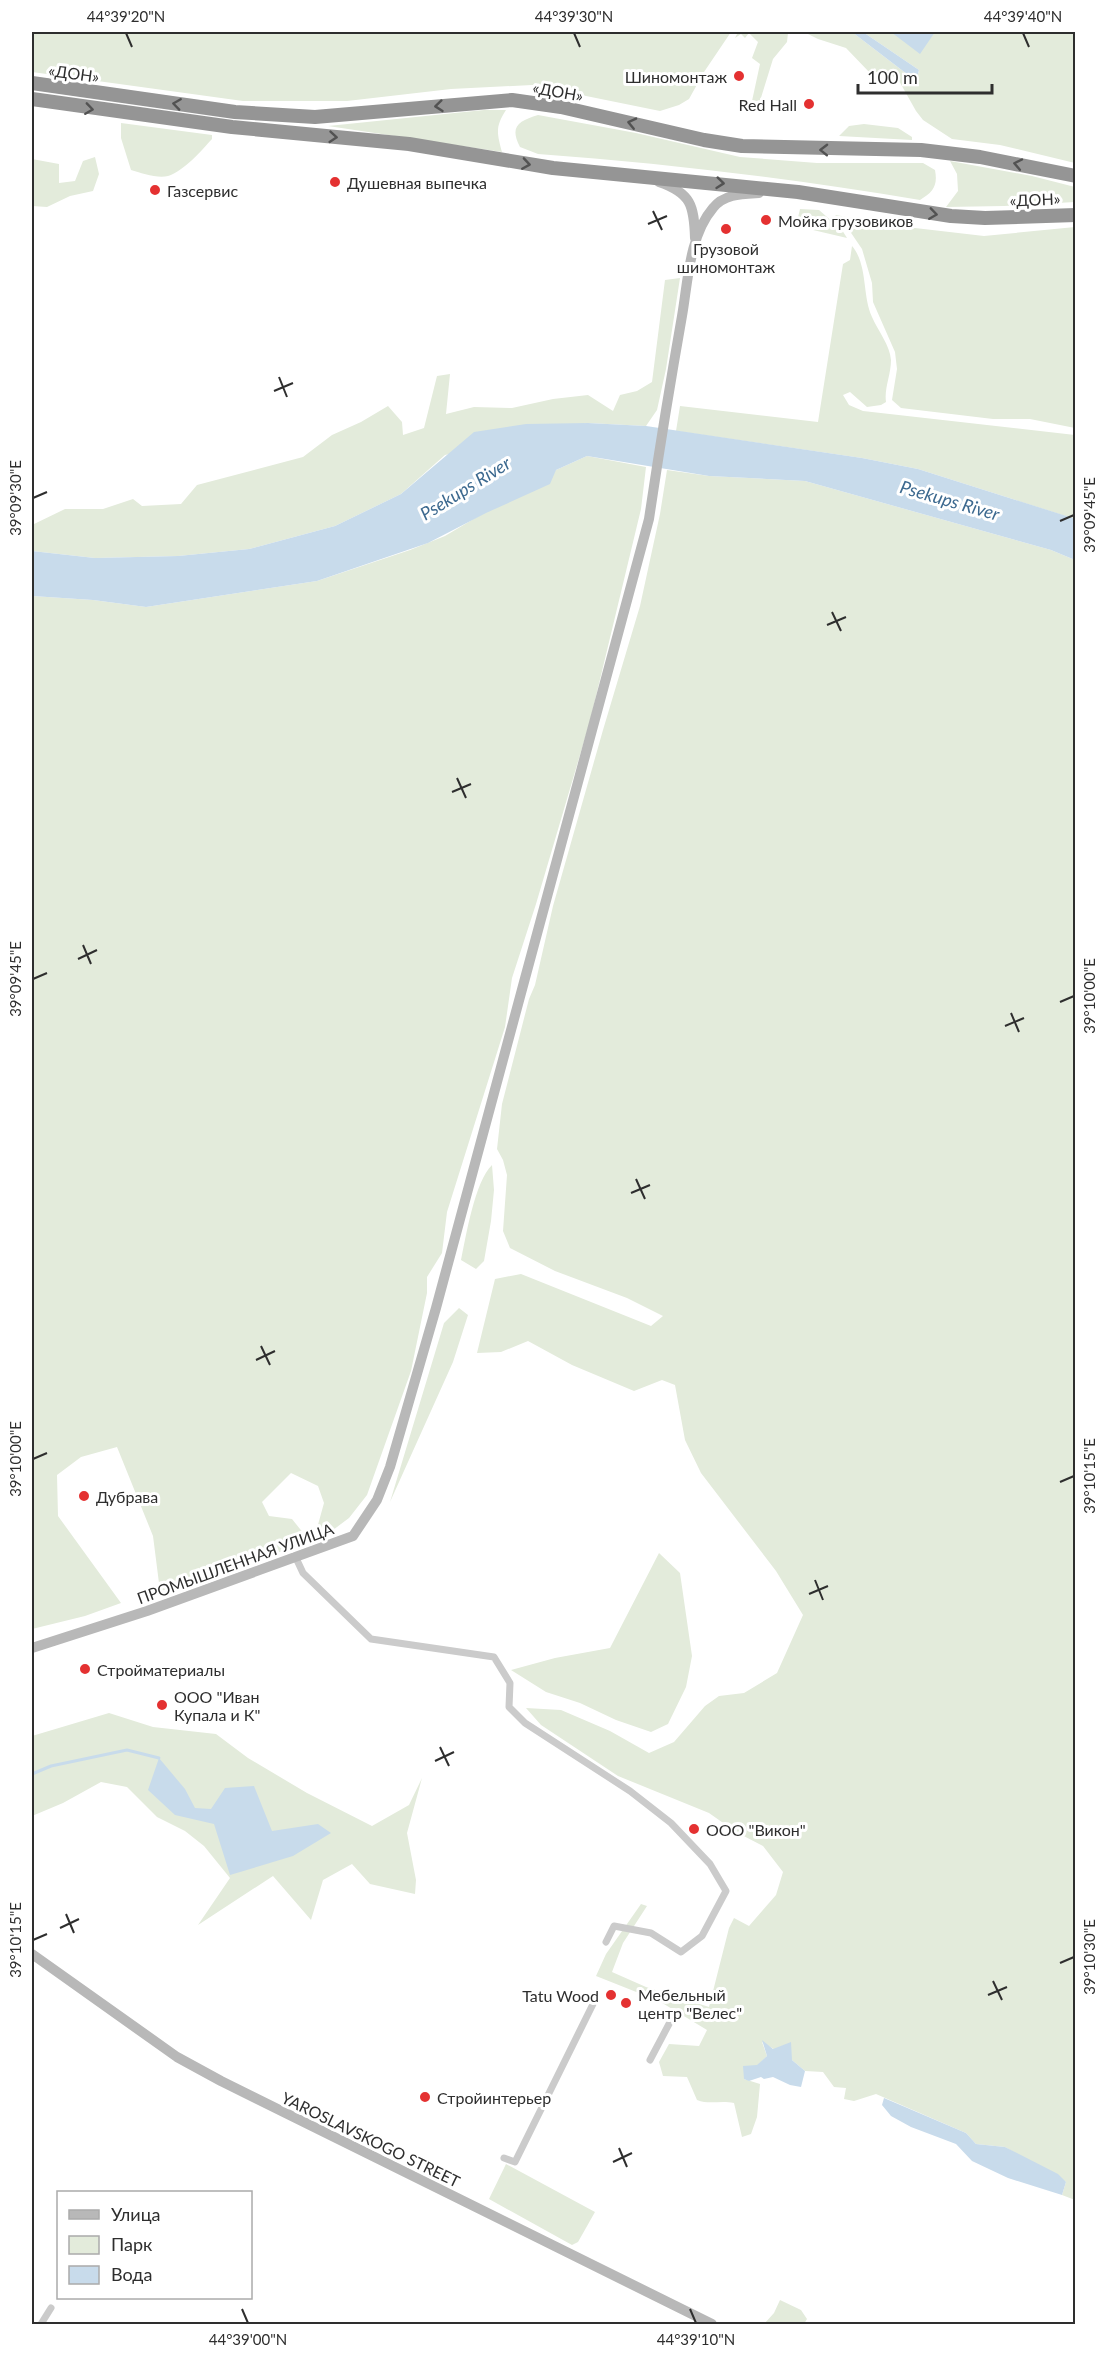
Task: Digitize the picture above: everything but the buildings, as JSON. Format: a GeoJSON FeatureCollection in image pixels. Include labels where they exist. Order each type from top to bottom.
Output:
{"type":"FeatureCollection","features":[{"type":"Feature","properties":{"kind":"highway","name":"«ДОН»"},"geometry":{"type":"LineString","coordinates":[[32,83],[235,112],[315,117],[512,100],[561,107],[704,140],[742,146],[921,150],[980,157],[1076,176]]}},
{"type":"Feature","properties":{"kind":"highway","name":"«ДОН»"},"geometry":{"type":"LineString","coordinates":[[32,99],[232,127],[409,144],[553,168],[798,192],[951,216],[985,218],[1076,215]]}},
{"type":"Feature","properties":{"kind":"main road"},"geometry":{"type":"LineString","coordinates":[[626,174],[661,183],[678,189],[684,194],[693,210],[695,244]]}},
{"type":"Feature","properties":{"kind":"main road"},"geometry":{"type":"LineString","coordinates":[[695,244],[712,208],[726,197],[739,194],[798,192]]}},
{"type":"Feature","properties":{"kind":"main road","name":"ПРОМЫШЛЕННАЯ УЛИЦА"},"geometry":{"type":"LineString","coordinates":[[32,1648],[147,1611],[353,1536],[377,1500],[390,1467],[436,1308],[649,519],[695,244]]}},
{"type":"Feature","properties":{"kind":"main road","name":"YAROSLAVSKOGO STREET"},"geometry":{"type":"LineString","coordinates":[[32,1954],[194,2067],[712,2325]]}},
{"type":"Feature","properties":{"kind":"street"},"geometry":{"type":"LineString","coordinates":[[296,1558],[303,1573],[371,1639],[494,1657],[510,1683],[509,1707],[525,1723],[630,1791],[671,1823],[711,1864],[726,1890],[702,1936],[681,1952],[651,1933],[614,1926],[606,1942]]}},
{"type":"Feature","properties":{"kind":"street"},"geometry":{"type":"LineString","coordinates":[[504,2158],[515,2162],[595,2000]]}},
{"type":"Feature","properties":{"kind":"street"},"geometry":{"type":"LineString","coordinates":[[650,2060],[669,2024]]}},
{"type":"Feature","properties":{"kind":"street"},"geometry":{"type":"LineString","coordinates":[[41,2325],[51,2308]]}},
{"type":"Feature","properties":{"kind":"green space"},"geometry":{"type":"Polygon","coordinates":[[[32,32],[731,32],[689,99],[660,111],[532,85],[451,89],[347,101],[243,101],[32,72],[32,32]]]}},
{"type":"Feature","properties":{"kind":"green space"},"geometry":{"type":"Polygon","coordinates":[[[738,32],[788,33],[787,42],[773,59],[760,101],[752,101],[760,64],[752,58],[758,42],[749,33],[745,38],[741,34],[735,38],[738,32]]]}},
{"type":"Feature","properties":{"kind":"green space"},"geometry":{"type":"Polygon","coordinates":[[[804,32],[852,32],[916,81],[919,70],[863,32],[1075,32],[1075,163],[1000,145],[952,139],[923,120],[898,79],[883,71],[870,73],[846,48],[804,32]]]}},
{"type":"Feature","properties":{"kind":"green space"},"geometry":{"type":"Polygon","coordinates":[[[484,110],[506,110],[498,130],[502,152],[328,126],[484,110]]]}},
{"type":"Feature","properties":{"kind":"green space"},"geometry":{"type":"Polygon","coordinates":[[[538,115],[636,133],[740,157],[817,163],[923,163],[935,170],[936,180],[931,191],[920,200],[729,172],[538,154],[520,147],[516,129],[521,122],[538,115]]]}},
{"type":"Feature","properties":{"kind":"green space"},"geometry":{"type":"Polygon","coordinates":[[[121,123],[212,135],[212,139],[180,170],[164,177],[155,176],[131,170],[121,138],[121,123]]]}},
{"type":"Feature","properties":{"kind":"green space"},"geometry":{"type":"Polygon","coordinates":[[[864,124],[898,128],[912,137],[912,140],[839,136],[849,126],[864,124]]]}},
{"type":"Feature","properties":{"kind":"green space"},"geometry":{"type":"Polygon","coordinates":[[[95,157],[99,174],[93,191],[70,196],[47,207],[32,206],[32,159],[59,164],[59,183],[75,181],[83,161],[95,157]]]}},
{"type":"Feature","properties":{"kind":"green space"},"geometry":{"type":"Polygon","coordinates":[[[950,161],[1032,176],[1075,187],[1075,202],[946,207],[958,191],[957,174],[950,161]]]}},
{"type":"Feature","properties":{"kind":"green space"},"geometry":{"type":"Polygon","coordinates":[[[800,209],[819,210],[842,230],[847,238],[796,226],[800,209]]]}},
{"type":"Feature","properties":{"kind":"green space"},"geometry":{"type":"Polygon","coordinates":[[[835,215],[984,236],[1075,227],[1075,428],[1030,419],[993,419],[901,408],[892,400],[897,369],[895,352],[873,302],[872,283],[862,249],[845,224],[835,215]]]}},
{"type":"Feature","properties":{"kind":"green space"},"geometry":{"type":"Polygon","coordinates":[[[852,246],[863,271],[869,308],[886,343],[891,360],[886,402],[867,407],[850,392],[843,395],[849,405],[863,411],[1075,435],[1075,519],[918,469],[862,458],[676,431],[680,406],[818,422],[843,264],[850,260],[852,246]]]}},
{"type":"Feature","properties":{"kind":"green space"},"geometry":{"type":"Polygon","coordinates":[[[680,278],[666,369],[657,410],[646,426],[588,423],[445,455],[401,494],[335,526],[249,549],[178,556],[95,558],[32,551],[32,525],[65,509],[103,509],[133,499],[142,506],[181,504],[197,485],[303,457],[332,435],[388,406],[402,422],[403,435],[424,428],[437,376],[450,374],[446,414],[474,407],[512,408],[553,399],[588,395],[613,411],[620,395],[637,391],[652,382],[665,280],[680,278]]]}},
{"type":"Feature","properties":{"kind":"green space"},"geometry":{"type":"Polygon","coordinates":[[[587,456],[646,467],[641,509],[590,721],[512,978],[505,1027],[447,1212],[442,1253],[427,1277],[427,1293],[411,1371],[367,1495],[349,1518],[329,1533],[316,1532],[324,1503],[318,1486],[291,1473],[262,1502],[269,1516],[292,1519],[304,1534],[305,1543],[192,1583],[160,1591],[153,1536],[117,1447],[81,1457],[57,1475],[58,1516],[121,1603],[85,1616],[32,1629],[32,596],[93,600],[146,607],[317,581],[445,536],[556,470],[587,456]]]}},
{"type":"Feature","properties":{"kind":"green space"},"geometry":{"type":"Polygon","coordinates":[[[667,470],[709,476],[805,481],[1051,550],[1075,560],[1075,2200],[1062,2195],[1066,2182],[1005,2147],[976,2144],[966,2133],[876,2094],[854,2101],[844,2099],[846,2088],[834,2087],[823,2072],[805,2071],[792,2060],[762,2042],[767,2056],[744,2079],[760,2084],[757,2117],[751,2134],[742,2137],[734,2103],[697,2100],[687,2077],[663,2076],[659,2062],[669,2044],[699,2046],[707,2030],[659,2001],[596,1976],[606,1954],[641,1904],[647,1906],[623,1943],[612,1972],[646,1987],[709,2007],[729,1928],[734,1918],[749,1926],[776,1895],[783,1872],[763,1846],[736,1832],[709,1813],[618,1776],[541,1725],[526,1708],[561,1710],[610,1731],[649,1753],[674,1742],[705,1706],[719,1696],[744,1693],[777,1673],[803,1615],[776,1571],[701,1473],[685,1440],[675,1385],[662,1380],[634,1391],[572,1365],[528,1341],[501,1352],[477,1353],[495,1279],[521,1274],[651,1326],[663,1316],[627,1298],[555,1271],[510,1248],[503,1231],[507,1175],[497,1149],[502,1104],[529,999],[535,985],[553,906],[640,606],[667,470]]]}},
{"type":"Feature","properties":{"kind":"green space"},"geometry":{"type":"Polygon","coordinates":[[[492,1165],[494,1190],[491,1221],[484,1261],[476,1269],[461,1260],[476,1196],[492,1165]]]}},
{"type":"Feature","properties":{"kind":"green space"},"geometry":{"type":"Polygon","coordinates":[[[459,1308],[468,1315],[453,1362],[390,1502],[444,1323],[459,1308]]]}},
{"type":"Feature","properties":{"kind":"green space"},"geometry":{"type":"Polygon","coordinates":[[[659,1553],[680,1573],[692,1656],[686,1687],[668,1724],[651,1732],[616,1720],[580,1703],[546,1692],[511,1670],[555,1658],[610,1648],[659,1553]]]}},
{"type":"Feature","properties":{"kind":"green space"},"geometry":{"type":"Polygon","coordinates":[[[109,1713],[153,1727],[216,1734],[248,1758],[307,1793],[372,1826],[409,1805],[422,1778],[407,1833],[416,1880],[415,1894],[370,1884],[352,1864],[323,1880],[311,1920],[273,1876],[198,1925],[230,1878],[204,1846],[185,1831],[157,1817],[127,1787],[101,1782],[63,1803],[32,1816],[32,1736],[109,1713]]]}},
{"type":"Feature","properties":{"kind":"green space"},"geometry":{"type":"Polygon","coordinates":[[[506,2164],[595,2212],[578,2242],[572,2245],[489,2199],[506,2164]]]}},
{"type":"Feature","properties":{"kind":"green space"},"geometry":{"type":"Polygon","coordinates":[[[780,2300],[801,2310],[807,2319],[804,2324],[764,2324],[774,2313],[780,2300]]]}},
{"type":"Feature","properties":{"kind":"water"},"geometry":{"type":"Polygon","coordinates":[[[852,32],[863,32],[919,70],[916,81],[852,32]]]}},
{"type":"Feature","properties":{"kind":"water"},"geometry":{"type":"Polygon","coordinates":[[[891,32],[935,32],[920,54],[891,32]]]}},
{"type":"Feature","properties":{"kind":"water","name":"Psekups River"},"geometry":{"type":"Polygon","coordinates":[[[588,423],[646,426],[862,458],[918,469],[1076,519],[1075,560],[1051,550],[805,481],[709,476],[587,456],[556,470],[550,484],[428,543],[317,581],[146,607],[93,600],[32,596],[32,551],[95,558],[178,556],[249,549],[335,526],[401,494],[474,432],[526,424],[588,423]]]}},
{"type":"Feature","properties":{"kind":"water"},"geometry":{"type":"Polygon","coordinates":[[[159,1758],[185,1789],[195,1808],[211,1809],[225,1788],[254,1786],[272,1831],[318,1824],[331,1833],[293,1856],[230,1875],[214,1824],[175,1815],[148,1790],[159,1758]]]}},
{"type":"Feature","properties":{"kind":"water"},"geometry":{"type":"Polygon","coordinates":[[[762,2040],[773,2049],[791,2042],[792,2060],[805,2071],[801,2087],[790,2085],[773,2077],[764,2079],[761,2077],[749,2081],[744,2079],[743,2066],[757,2065],[767,2056],[762,2040]]]}},
{"type":"Feature","properties":{"kind":"water"},"geometry":{"type":"Polygon","coordinates":[[[884,2098],[966,2133],[976,2144],[1005,2147],[1058,2174],[1066,2182],[1062,2195],[1008,2178],[972,2161],[956,2144],[911,2127],[891,2116],[882,2105],[884,2098]]]}},
{"type":"Feature","properties":{"kind":"waterway"},"geometry":{"type":"LineString","coordinates":[[32,1774],[51,1766],[127,1750],[159,1758]]}},
{"type":"Feature","properties":{"kind":"place","name":"Шиномонтаж"},"geometry":{"type":"Point","coordinates":[739,76]}},
{"type":"Feature","properties":{"kind":"place","name":"Red Hall"},"geometry":{"type":"Point","coordinates":[809,104]}},
{"type":"Feature","properties":{"kind":"place","name":"Душевная выпечка"},"geometry":{"type":"Point","coordinates":[335,182]}},
{"type":"Feature","properties":{"kind":"place","name":"Газсервис"},"geometry":{"type":"Point","coordinates":[155,190]}},
{"type":"Feature","properties":{"kind":"place","name":"Мойка грузовиков"},"geometry":{"type":"Point","coordinates":[766,220]}},
{"type":"Feature","properties":{"kind":"place","name":"Грузовой шиномонтаж"},"geometry":{"type":"Point","coordinates":[726,229]}},
{"type":"Feature","properties":{"kind":"place","name":"Дубрава"},"geometry":{"type":"Point","coordinates":[84,1496]}},
{"type":"Feature","properties":{"kind":"place","name":"Стройматериалы"},"geometry":{"type":"Point","coordinates":[85,1669]}},
{"type":"Feature","properties":{"kind":"place","name":"ООО \"Иван Купала и К\""},"geometry":{"type":"Point","coordinates":[162,1705]}},
{"type":"Feature","properties":{"kind":"place","name":"ООО \"Викон\""},"geometry":{"type":"Point","coordinates":[694,1829]}},
{"type":"Feature","properties":{"kind":"place","name":"Tatu Wood"},"geometry":{"type":"Point","coordinates":[611,1995]}},
{"type":"Feature","properties":{"kind":"place","name":"Мебельный центр \"Велес\""},"geometry":{"type":"Point","coordinates":[626,2003]}},
{"type":"Feature","properties":{"kind":"place","name":"Стройинтерьер"},"geometry":{"type":"Point","coordinates":[425,2097]}}]}
